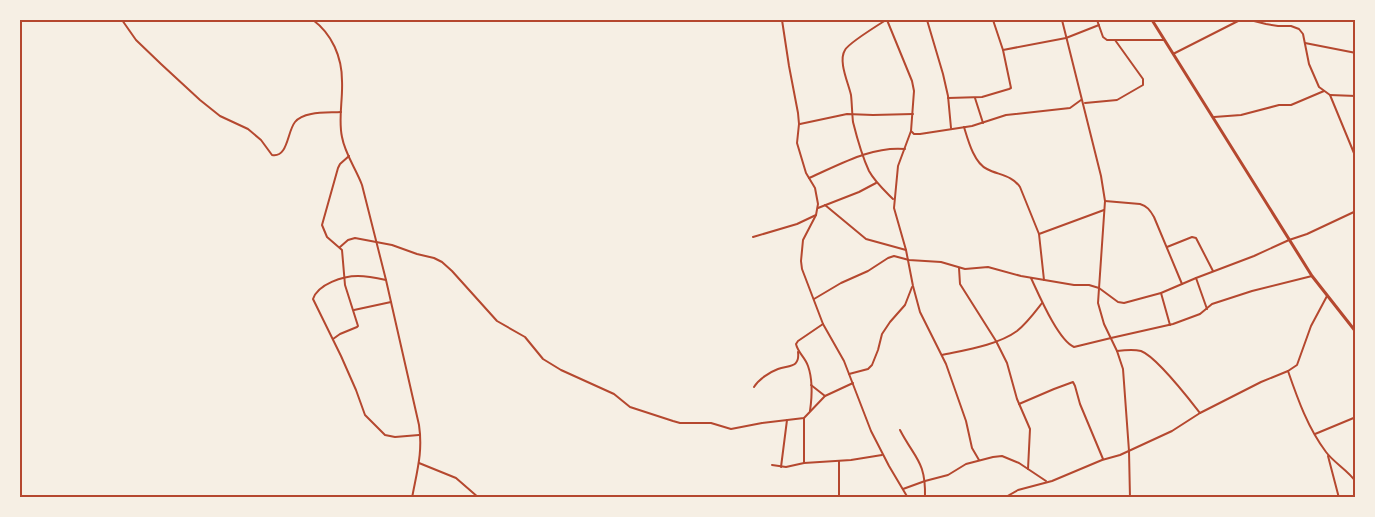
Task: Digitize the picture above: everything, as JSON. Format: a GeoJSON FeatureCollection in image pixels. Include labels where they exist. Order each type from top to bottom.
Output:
{"type":"FeatureCollection","features":[{"type":"Feature","properties":{"kind":"main road"},"geometry":{"type":"LineString","coordinates":[[1152,20],[1312,276],[1356,332]]}},
{"type":"Feature","properties":{"kind":"street"},"geometry":{"type":"LineString","coordinates":[[122,20],[136,40],[200,100],[220,116],[248,129],[261,140],[272,155],[277,156],[281,153],[295,121],[301,117],[341,112]]}},
{"type":"Feature","properties":{"kind":"street"},"geometry":{"type":"LineString","coordinates":[[313,20],[331,39],[338,54],[342,81],[342,139],[362,185],[377,241],[420,435],[421,452],[412,498]]}},
{"type":"Feature","properties":{"kind":"street"},"geometry":{"type":"LineString","coordinates":[[782,20],[796,97],[799,124],[797,143],[806,173],[814,188],[818,208],[803,240],[801,261],[804,275],[823,324],[844,361],[871,431],[908,498]]}},
{"type":"Feature","properties":{"kind":"street"},"geometry":{"type":"LineString","coordinates":[[894,200],[876,182],[868,169],[852,114],[851,97],[843,68],[844,51],[849,45],[886,20],[912,81],[914,91],[911,131],[898,166],[894,200],[896,215],[923,320],[942,355],[978,460]]}},
{"type":"Feature","properties":{"kind":"street"},"geometry":{"type":"LineString","coordinates":[[927,20],[941,63],[951,129]]}},
{"type":"Feature","properties":{"kind":"street"},"geometry":{"type":"LineString","coordinates":[[948,98],[975,98],[1011,88],[993,20]]}},
{"type":"Feature","properties":{"kind":"street"},"geometry":{"type":"LineString","coordinates":[[1062,20],[1099,164],[1105,201],[1099,309],[1121,362],[1124,378],[1131,498]]}},
{"type":"Feature","properties":{"kind":"street"},"geometry":{"type":"LineString","coordinates":[[1097,20],[1105,39],[1164,40]]}},
{"type":"Feature","properties":{"kind":"street"},"geometry":{"type":"LineString","coordinates":[[1173,54],[1240,20]]}},
{"type":"Feature","properties":{"kind":"street"},"geometry":{"type":"LineString","coordinates":[[1250,20],[1299,29],[1303,34],[1309,64],[1319,87],[1330,95],[1356,96]]}},
{"type":"Feature","properties":{"kind":"street"},"geometry":{"type":"LineString","coordinates":[[1003,51],[1066,38],[1099,25]]}},
{"type":"Feature","properties":{"kind":"street"},"geometry":{"type":"LineString","coordinates":[[1083,104],[1117,100],[1143,85],[1143,79],[1115,40]]}},
{"type":"Feature","properties":{"kind":"street"},"geometry":{"type":"LineString","coordinates":[[1305,44],[1356,53]]}},
{"type":"Feature","properties":{"kind":"street"},"geometry":{"type":"LineString","coordinates":[[1213,117],[1241,116],[1278,105],[1291,105],[1324,91]]}},
{"type":"Feature","properties":{"kind":"street"},"geometry":{"type":"LineString","coordinates":[[1330,95],[1356,158]]}},
{"type":"Feature","properties":{"kind":"street"},"geometry":{"type":"LineString","coordinates":[[975,98],[983,123]]}},
{"type":"Feature","properties":{"kind":"street"},"geometry":{"type":"LineString","coordinates":[[911,131],[914,134],[920,134],[983,123],[1006,115],[1070,108],[1082,99]]}},
{"type":"Feature","properties":{"kind":"street"},"geometry":{"type":"LineString","coordinates":[[799,124],[838,115],[913,114]]}},
{"type":"Feature","properties":{"kind":"street"},"geometry":{"type":"LineString","coordinates":[[964,127],[970,147],[984,167],[1018,183],[1039,234],[1044,280]]}},
{"type":"Feature","properties":{"kind":"street"},"geometry":{"type":"LineString","coordinates":[[809,178],[863,155],[886,149],[905,149]]}},
{"type":"Feature","properties":{"kind":"street"},"geometry":{"type":"LineString","coordinates":[[333,339],[357,327],[358,323],[344,279],[343,253],[340,247],[327,237],[322,225],[338,168],[349,156]]}},
{"type":"Feature","properties":{"kind":"street"},"geometry":{"type":"LineString","coordinates":[[818,208],[876,182]]}},
{"type":"Feature","properties":{"kind":"street"},"geometry":{"type":"LineString","coordinates":[[1105,201],[1146,206],[1154,217],[1182,284]]}},
{"type":"Feature","properties":{"kind":"street"},"geometry":{"type":"LineString","coordinates":[[825,205],[866,239],[906,250]]}},
{"type":"Feature","properties":{"kind":"street"},"geometry":{"type":"LineString","coordinates":[[1039,234],[1104,210]]}},
{"type":"Feature","properties":{"kind":"street"},"geometry":{"type":"LineString","coordinates":[[814,299],[894,256],[909,260],[941,262],[959,268],[988,267],[1012,275],[1074,285],[1089,285],[1099,288],[1121,303],[1161,293],[1307,234],[1356,211]]}},
{"type":"Feature","properties":{"kind":"street"},"geometry":{"type":"LineString","coordinates":[[753,237],[797,224],[816,215]]}},
{"type":"Feature","properties":{"kind":"street"},"geometry":{"type":"LineString","coordinates":[[1167,247],[1192,237],[1196,238],[1213,272]]}},
{"type":"Feature","properties":{"kind":"street"},"geometry":{"type":"LineString","coordinates":[[340,247],[351,239],[377,241],[442,262],[497,321],[525,337],[543,359],[561,370],[614,394],[630,406],[672,421],[711,423],[728,429],[736,429],[804,418],[825,396],[853,383]]}},
{"type":"Feature","properties":{"kind":"street"},"geometry":{"type":"LineString","coordinates":[[959,268],[960,284],[1007,363],[1019,404],[1031,432],[1028,469]]}},
{"type":"Feature","properties":{"kind":"street"},"geometry":{"type":"LineString","coordinates":[[386,280],[356,276],[344,279],[326,284],[316,292],[313,299],[356,390],[365,415],[380,431],[390,437],[420,435]]}},
{"type":"Feature","properties":{"kind":"street"},"geometry":{"type":"LineString","coordinates":[[1031,278],[1049,315],[1071,347],[1074,347],[1170,325],[1200,314],[1212,304],[1312,276]]}},
{"type":"Feature","properties":{"kind":"street"},"geometry":{"type":"LineString","coordinates":[[1196,278],[1207,309]]}},
{"type":"Feature","properties":{"kind":"street"},"geometry":{"type":"LineString","coordinates":[[849,374],[867,369],[872,365],[882,334],[905,305],[913,286]]}},
{"type":"Feature","properties":{"kind":"street"},"geometry":{"type":"LineString","coordinates":[[1161,293],[1170,325]]}},
{"type":"Feature","properties":{"kind":"street"},"geometry":{"type":"LineString","coordinates":[[1004,498],[1018,490],[1114,458],[1172,431],[1200,413],[1270,378],[1288,372],[1297,366],[1311,326],[1327,296]]}},
{"type":"Feature","properties":{"kind":"street"},"geometry":{"type":"LineString","coordinates":[[354,310],[391,302]]}},
{"type":"Feature","properties":{"kind":"street"},"geometry":{"type":"LineString","coordinates":[[942,355],[996,341],[1018,330],[1042,303]]}},
{"type":"Feature","properties":{"kind":"street"},"geometry":{"type":"LineString","coordinates":[[754,387],[758,381],[776,370],[796,363],[799,358],[796,344],[798,341],[823,324]]}},
{"type":"Feature","properties":{"kind":"street"},"geometry":{"type":"LineString","coordinates":[[1117,351],[1133,350],[1146,354],[1179,386],[1200,413]]}},
{"type":"Feature","properties":{"kind":"street"},"geometry":{"type":"LineString","coordinates":[[798,352],[808,366],[812,398],[809,413]]}},
{"type":"Feature","properties":{"kind":"street"},"geometry":{"type":"LineString","coordinates":[[1288,372],[1300,405],[1315,434],[1327,453],[1356,482]]}},
{"type":"Feature","properties":{"kind":"street"},"geometry":{"type":"LineString","coordinates":[[1019,404],[1073,382],[1104,460]]}},
{"type":"Feature","properties":{"kind":"street"},"geometry":{"type":"LineString","coordinates":[[811,385],[825,396]]}},
{"type":"Feature","properties":{"kind":"street"},"geometry":{"type":"LineString","coordinates":[[1315,434],[1356,417]]}},
{"type":"Feature","properties":{"kind":"street"},"geometry":{"type":"LineString","coordinates":[[804,418],[804,463]]}},
{"type":"Feature","properties":{"kind":"street"},"geometry":{"type":"LineString","coordinates":[[782,467],[787,420]]}},
{"type":"Feature","properties":{"kind":"street"},"geometry":{"type":"LineString","coordinates":[[900,430],[921,465],[925,481],[925,498]]}},
{"type":"Feature","properties":{"kind":"street"},"geometry":{"type":"LineString","coordinates":[[1327,453],[1339,498]]}},
{"type":"Feature","properties":{"kind":"street"},"geometry":{"type":"LineString","coordinates":[[772,465],[782,467],[883,455]]}},
{"type":"Feature","properties":{"kind":"street"},"geometry":{"type":"LineString","coordinates":[[903,489],[948,475],[978,460],[1002,456],[1019,463],[1047,482]]}},
{"type":"Feature","properties":{"kind":"street"},"geometry":{"type":"LineString","coordinates":[[838,461],[839,498]]}},
{"type":"Feature","properties":{"kind":"street"},"geometry":{"type":"LineString","coordinates":[[419,463],[456,478],[479,498]]}}]}
